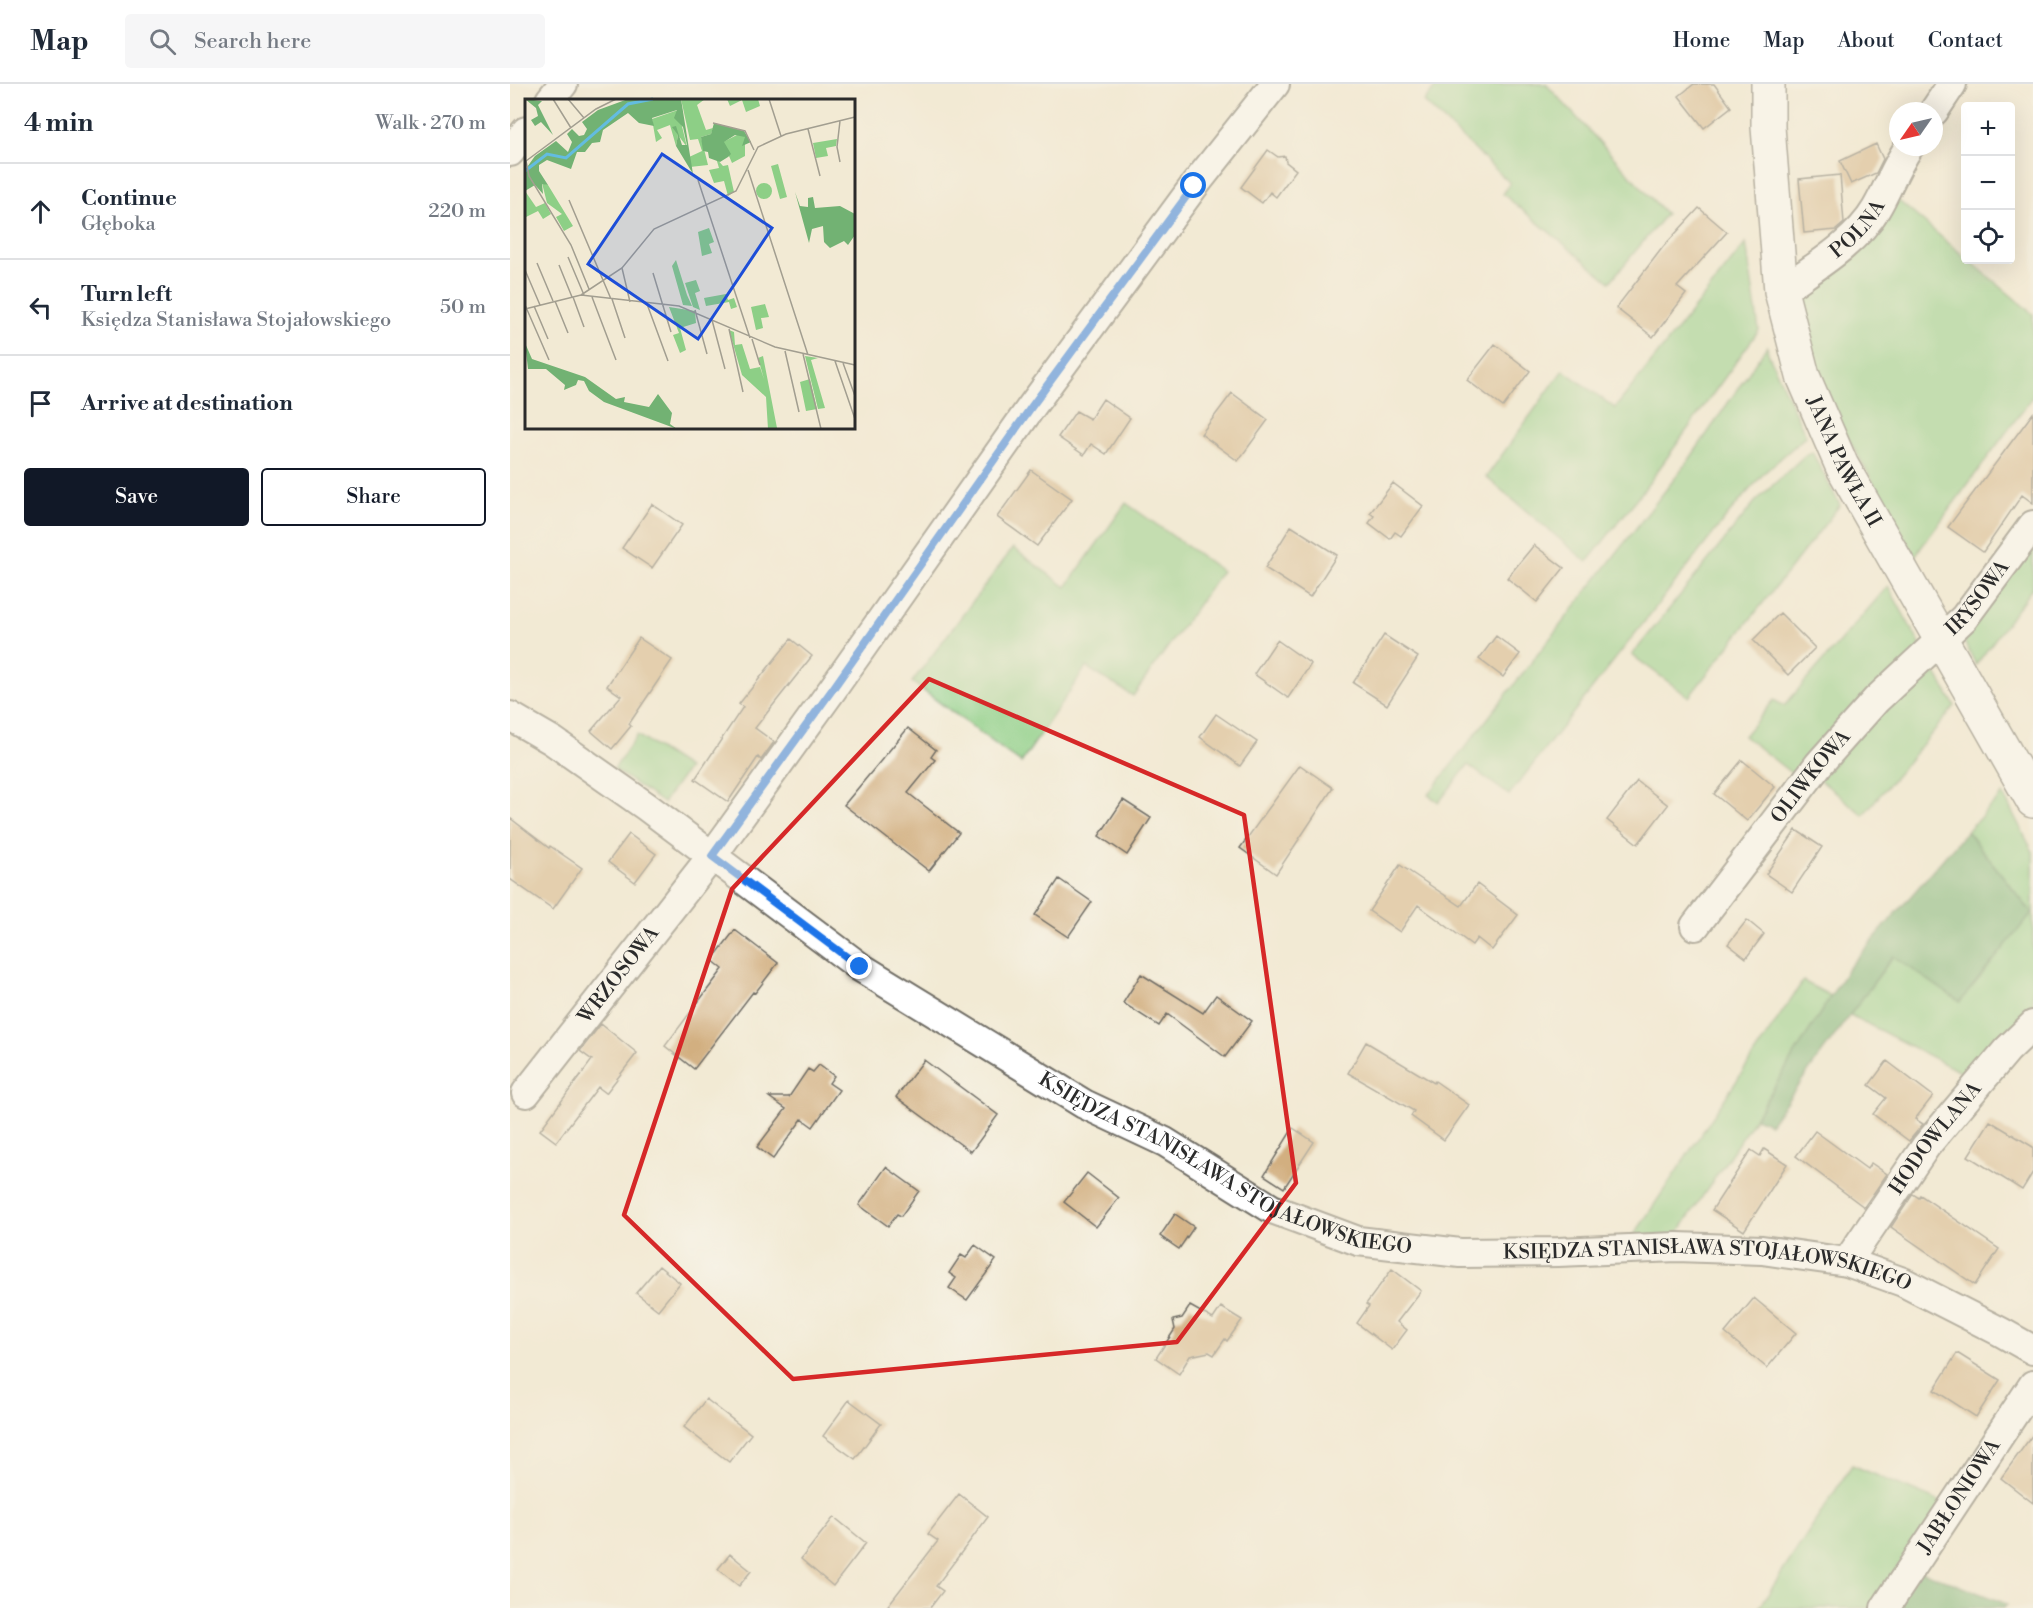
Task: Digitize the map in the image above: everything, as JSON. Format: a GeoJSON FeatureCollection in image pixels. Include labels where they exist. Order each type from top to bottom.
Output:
{"type":"FeatureCollection","features":[{"type":"Feature","properties":{"kind":"street"},"geometry":{"type":"LineString","coordinates":[[551,99],[563,84]]}},
{"type":"Feature","properties":{"kind":"street","name":"WRZOSOWA"},"geometry":{"type":"LineString","coordinates":[[526,1093],[712,856],[1032,406],[1194,186],[1275,84]]}},
{"type":"Feature","properties":{"kind":"street","name":"JANA PAWŁA II"},"geometry":{"type":"LineString","coordinates":[[1768,84],[1768,127],[1781,291],[1803,376],[1842,466],[2032,796]]}},
{"type":"Feature","properties":{"kind":"street"},"geometry":{"type":"LineString","coordinates":[[1940,102],[1952,84]]}},
{"type":"Feature","properties":{"kind":"street"},"geometry":{"type":"LineString","coordinates":[[510,152],[525,132]]}},
{"type":"Feature","properties":{"kind":"street","name":"POLNA"},"geometry":{"type":"LineString","coordinates":[[1781,291],[1843,248],[1876,210],[1903,156]]}},
{"type":"Feature","properties":{"kind":"street","name":"IRYSOWA"},"geometry":{"type":"LineString","coordinates":[[1941,640],[1964,618],[2033,525]]}},
{"type":"Feature","properties":{"kind":"street","name":"OLIWKOWA"},"geometry":{"type":"LineString","coordinates":[[1695,926],[1820,764],[1876,700],[1941,640]]}},
{"type":"Feature","properties":{"kind":"street","name":"KSIĘDZA STANISŁAWA STOJAŁOWSKIEGO"},"geometry":{"type":"LineString","coordinates":[[510,716],[553,741],[647,807],[860,967],[1084,1104],[1165,1142],[1272,1209],[1358,1241],[1460,1253],[1677,1247],[1762,1250],[1847,1262],[1904,1282],[2033,1350]]}},
{"type":"Feature","properties":{"kind":"street","name":"HODOWLANA"},"geometry":{"type":"LineString","coordinates":[[1847,1262],[1926,1146],[2007,1050],[2033,1025]]}},
{"type":"Feature","properties":{"kind":"street","name":"JABŁONIOWA"},"geometry":{"type":"LineString","coordinates":[[1885,1608],[2033,1385]]}},
{"type":"Feature","properties":{"kind":"highlighted area"},"geometry":{"type":"Polygon","coordinates":[[[929,679],[1244,815],[1296,1183],[1177,1342],[793,1379],[624,1215],[732,889],[929,679]]]}},
{"type":"Feature","properties":{"kind":"green space"},"geometry":{"type":"Polygon","coordinates":[[[1438,84],[1546,84],[1666,214],[1610,282],[1503,194],[1510,183],[1424,102],[1438,84]]]}},
{"type":"Feature","properties":{"kind":"green space"},"geometry":{"type":"Polygon","coordinates":[[[1894,197],[1961,254],[1961,264],[1974,264],[2033,314],[2033,396],[1915,556],[1824,396],[1792,289],[1894,197]]]}},
{"type":"Feature","properties":{"kind":"green space"},"geometry":{"type":"Polygon","coordinates":[[[1746,243],[1759,330],[1643,491],[1587,562],[1486,477],[1563,370],[1615,408],[1746,243]]]}},
{"type":"Feature","properties":{"kind":"green space"},"geometry":{"type":"Polygon","coordinates":[[[1767,346],[1768,353],[1806,436],[1764,473],[1727,516],[1509,795],[1468,765],[1439,802],[1428,795],[1689,460],[1767,346]]]}},
{"type":"Feature","properties":{"kind":"green space"},"geometry":{"type":"Polygon","coordinates":[[[1812,452],[1840,505],[1689,697],[1632,655],[1755,502],[1804,456],[1812,452]]]}},
{"type":"Feature","properties":{"kind":"green space"},"geometry":{"type":"Polygon","coordinates":[[[1126,503],[1222,571],[1133,696],[1086,667],[1021,763],[912,682],[1013,548],[1066,587],[1126,503]]]}},
{"type":"Feature","properties":{"kind":"green space"},"geometry":{"type":"Polygon","coordinates":[[[2033,538],[2033,587],[1976,665],[1963,639],[1964,628],[2033,538]]]}},
{"type":"Feature","properties":{"kind":"green space"},"geometry":{"type":"Polygon","coordinates":[[[1888,586],[1922,648],[1800,780],[1744,736],[1774,700],[1784,706],[1888,586]]]}},
{"type":"Feature","properties":{"kind":"green space"},"geometry":{"type":"Polygon","coordinates":[[[1928,660],[1955,706],[1863,815],[1819,779],[1928,660]]]}},
{"type":"Feature","properties":{"kind":"green space"},"geometry":{"type":"Polygon","coordinates":[[[637,735],[688,768],[663,803],[614,769],[637,735]]]}},
{"type":"Feature","properties":{"kind":"green space"},"geometry":{"type":"Polygon","coordinates":[[[2003,794],[2033,852],[2033,1016],[1972,1078],[1850,1015],[1894,955],[2032,913],[1967,831],[2003,794]]]}},
{"type":"Feature","properties":{"kind":"green space"},"geometry":{"type":"Polygon","coordinates":[[[1967,831],[2032,913],[1960,1002],[1893,956],[1770,1124],[1755,1118],[1847,970],[1967,831]]]}},
{"type":"Feature","properties":{"kind":"green space"},"geometry":{"type":"Polygon","coordinates":[[[1803,981],[1831,996],[1755,1118],[1676,1236],[1634,1235],[1803,981]]]}},
{"type":"Feature","properties":{"kind":"green space"},"geometry":{"type":"Polygon","coordinates":[[[1852,1465],[1943,1503],[1875,1608],[1759,1608],[1852,1465]]]}},
{"type":"Feature","properties":{"kind":"green space"},"geometry":{"type":"Polygon","coordinates":[[[1917,1569],[2007,1604],[2004,1608],[1892,1608],[1917,1569]]]}},
{"type":"Feature","properties":{"kind":"building"},"geometry":{"type":"Polygon","coordinates":[[[1694,84],[1714,84],[1731,107],[1704,128],[1679,96],[1694,84]]]}},
{"type":"Feature","properties":{"kind":"building"},"geometry":{"type":"Polygon","coordinates":[[[1876,144],[1883,159],[1876,173],[1851,184],[1840,161],[1876,144]]]}},
{"type":"Feature","properties":{"kind":"building"},"geometry":{"type":"Polygon","coordinates":[[[1268,150],[1278,157],[1285,156],[1286,162],[1296,170],[1276,197],[1270,192],[1262,203],[1241,187],[1268,150]]]}},
{"type":"Feature","properties":{"kind":"building"},"geometry":{"type":"Polygon","coordinates":[[[1840,175],[1844,223],[1836,230],[1804,233],[1799,179],[1840,175]]]}},
{"type":"Feature","properties":{"kind":"building"},"geometry":{"type":"Polygon","coordinates":[[[1699,208],[1727,232],[1677,287],[1686,294],[1653,337],[1616,308],[1663,247],[1699,208]]]}},
{"type":"Feature","properties":{"kind":"building"},"geometry":{"type":"Polygon","coordinates":[[[1495,344],[1530,371],[1503,407],[1467,380],[1495,344]]]}},
{"type":"Feature","properties":{"kind":"building"},"geometry":{"type":"Polygon","coordinates":[[[1232,393],[1268,420],[1238,461],[1201,434],[1232,393]]]}},
{"type":"Feature","properties":{"kind":"building"},"geometry":{"type":"Polygon","coordinates":[[[1103,399],[1130,418],[1106,454],[1091,444],[1084,455],[1058,437],[1076,411],[1090,419],[1103,399]]]}},
{"type":"Feature","properties":{"kind":"building"},"geometry":{"type":"Polygon","coordinates":[[[2033,413],[2033,503],[2022,495],[1983,552],[1948,527],[2033,413]]]}},
{"type":"Feature","properties":{"kind":"building"},"geometry":{"type":"Polygon","coordinates":[[[1031,470],[1072,499],[1037,546],[997,517],[1031,470]]]}},
{"type":"Feature","properties":{"kind":"building"},"geometry":{"type":"Polygon","coordinates":[[[1393,483],[1423,506],[1401,536],[1395,532],[1390,539],[1369,523],[1374,516],[1370,513],[1393,483]]]}},
{"type":"Feature","properties":{"kind":"building"},"geometry":{"type":"Polygon","coordinates":[[[652,504],[682,525],[652,568],[622,548],[652,504]]]}},
{"type":"Feature","properties":{"kind":"building"},"geometry":{"type":"Polygon","coordinates":[[[1291,526],[1337,555],[1310,597],[1265,568],[1291,526]]]}},
{"type":"Feature","properties":{"kind":"building"},"geometry":{"type":"Polygon","coordinates":[[[1534,545],[1564,568],[1537,602],[1507,578],[1534,545]]]}},
{"type":"Feature","properties":{"kind":"building"},"geometry":{"type":"Polygon","coordinates":[[[1780,613],[1815,648],[1788,675],[1753,640],[1780,613]]]}},
{"type":"Feature","properties":{"kind":"building"},"geometry":{"type":"Polygon","coordinates":[[[1384,635],[1418,657],[1387,705],[1353,683],[1384,635]]]}},
{"type":"Feature","properties":{"kind":"building"},"geometry":{"type":"Polygon","coordinates":[[[1496,636],[1520,654],[1503,677],[1479,659],[1496,636]]]}},
{"type":"Feature","properties":{"kind":"building"},"geometry":{"type":"Polygon","coordinates":[[[639,638],[672,660],[629,724],[631,726],[612,749],[591,731],[621,696],[607,686],[639,638]]]}},
{"type":"Feature","properties":{"kind":"building"},"geometry":{"type":"Polygon","coordinates":[[[791,639],[812,656],[755,728],[774,742],[761,760],[758,757],[728,802],[695,779],[743,707],[739,704],[791,639]]]}},
{"type":"Feature","properties":{"kind":"building"},"geometry":{"type":"Polygon","coordinates":[[[1277,640],[1311,664],[1288,698],[1254,674],[1277,640]]]}},
{"type":"Feature","properties":{"kind":"building"},"geometry":{"type":"Polygon","coordinates":[[[1216,714],[1257,742],[1240,766],[1200,737],[1216,714]]]}},
{"type":"Feature","properties":{"kind":"building"},"geometry":{"type":"Polygon","coordinates":[[[908,728],[936,750],[931,757],[935,760],[908,793],[959,833],[929,871],[844,805],[908,728]]]}},
{"type":"Feature","properties":{"kind":"building"},"geometry":{"type":"Polygon","coordinates":[[[1742,760],[1775,787],[1747,821],[1714,794],[1742,760]]]}},
{"type":"Feature","properties":{"kind":"building"},"geometry":{"type":"Polygon","coordinates":[[[1300,765],[1333,788],[1276,874],[1240,848],[1300,765]]]}},
{"type":"Feature","properties":{"kind":"building"},"geometry":{"type":"Polygon","coordinates":[[[1637,781],[1668,805],[1638,844],[1607,820],[1637,781]]]}},
{"type":"Feature","properties":{"kind":"building"},"geometry":{"type":"Polygon","coordinates":[[[1123,800],[1151,818],[1127,855],[1099,836],[1123,800]]]}},
{"type":"Feature","properties":{"kind":"building"},"geometry":{"type":"Polygon","coordinates":[[[510,818],[549,848],[550,846],[582,868],[553,909],[510,879],[510,818]]]}},
{"type":"Feature","properties":{"kind":"building"},"geometry":{"type":"Polygon","coordinates":[[[1796,830],[1822,847],[1792,892],[1766,874],[1796,830]]]}},
{"type":"Feature","properties":{"kind":"building"},"geometry":{"type":"Polygon","coordinates":[[[629,834],[656,854],[635,882],[608,862],[629,834]]]}},
{"type":"Feature","properties":{"kind":"building"},"geometry":{"type":"Polygon","coordinates":[[[1400,865],[1461,906],[1477,884],[1518,915],[1492,950],[1477,938],[1472,945],[1418,905],[1400,932],[1369,911],[1400,865]]]}},
{"type":"Feature","properties":{"kind":"building"},"geometry":{"type":"Polygon","coordinates":[[[1059,879],[1092,902],[1068,937],[1035,915],[1059,879]]]}},
{"type":"Feature","properties":{"kind":"building"},"geometry":{"type":"Polygon","coordinates":[[[1747,920],[1764,934],[1746,958],[1728,944],[1747,920]]]}},
{"type":"Feature","properties":{"kind":"building"},"geometry":{"type":"Polygon","coordinates":[[[735,930],[778,963],[694,1069],[665,1046],[723,969],[712,960],[735,930]]]}},
{"type":"Feature","properties":{"kind":"building"},"geometry":{"type":"Polygon","coordinates":[[[1141,974],[1203,1013],[1216,995],[1252,1021],[1225,1057],[1167,1014],[1159,1026],[1123,1003],[1141,974]]]}},
{"type":"Feature","properties":{"kind":"building"},"geometry":{"type":"Polygon","coordinates":[[[601,1024],[637,1053],[606,1093],[598,1087],[556,1142],[540,1130],[592,1060],[580,1051],[601,1024]]]}},
{"type":"Feature","properties":{"kind":"building"},"geometry":{"type":"Polygon","coordinates":[[[1366,1042],[1434,1083],[1435,1081],[1469,1105],[1444,1140],[1411,1116],[1414,1111],[1348,1073],[1366,1042]]]}},
{"type":"Feature","properties":{"kind":"building"},"geometry":{"type":"Polygon","coordinates":[[[924,1060],[998,1115],[971,1152],[896,1097],[924,1060]]]}},
{"type":"Feature","properties":{"kind":"building"},"geometry":{"type":"Polygon","coordinates":[[[1887,1061],[1933,1096],[1915,1119],[1923,1124],[1909,1141],[1873,1114],[1886,1098],[1869,1085],[1887,1061]]]}},
{"type":"Feature","properties":{"kind":"building"},"geometry":{"type":"Polygon","coordinates":[[[819,1065],[834,1076],[829,1083],[839,1090],[813,1127],[802,1119],[773,1159],[757,1147],[786,1109],[769,1097],[789,1097],[808,1069],[813,1072],[819,1065]]]}},
{"type":"Feature","properties":{"kind":"building"},"geometry":{"type":"Polygon","coordinates":[[[1990,1121],[2033,1147],[2033,1172],[2022,1190],[1968,1156],[1990,1121]]]}},
{"type":"Feature","properties":{"kind":"building"},"geometry":{"type":"Polygon","coordinates":[[[1293,1128],[1314,1142],[1284,1188],[1264,1175],[1293,1128]]]}},
{"type":"Feature","properties":{"kind":"building"},"geometry":{"type":"Polygon","coordinates":[[[1815,1131],[1867,1169],[1871,1163],[1887,1174],[1864,1207],[1796,1156],[1815,1131]]]}},
{"type":"Feature","properties":{"kind":"building"},"geometry":{"type":"Polygon","coordinates":[[[1764,1149],[1787,1164],[1744,1231],[1712,1210],[1751,1150],[1760,1156],[1764,1149]]]}},
{"type":"Feature","properties":{"kind":"building"},"geometry":{"type":"Polygon","coordinates":[[[886,1167],[919,1191],[901,1216],[897,1214],[888,1226],[859,1205],[886,1167]]]}},
{"type":"Feature","properties":{"kind":"building"},"geometry":{"type":"Polygon","coordinates":[[[1087,1173],[1119,1198],[1096,1227],[1064,1202],[1087,1173]]]}},
{"type":"Feature","properties":{"kind":"building"},"geometry":{"type":"Polygon","coordinates":[[[1913,1194],[1919,1198],[1920,1195],[1999,1249],[1975,1285],[1891,1227],[1913,1194]]]}},
{"type":"Feature","properties":{"kind":"building"},"geometry":{"type":"Polygon","coordinates":[[[1175,1214],[1194,1227],[1179,1249],[1160,1236],[1175,1214]]]}},
{"type":"Feature","properties":{"kind":"building"},"geometry":{"type":"Polygon","coordinates":[[[975,1245],[996,1260],[967,1300],[949,1288],[956,1278],[949,1273],[961,1255],[966,1258],[975,1245]]]}},
{"type":"Feature","properties":{"kind":"building"},"geometry":{"type":"Polygon","coordinates":[[[659,1266],[680,1283],[658,1310],[636,1293],[659,1266]]]}},
{"type":"Feature","properties":{"kind":"building"},"geometry":{"type":"Polygon","coordinates":[[[1392,1269],[1421,1291],[1397,1322],[1407,1330],[1392,1350],[1357,1323],[1369,1306],[1366,1304],[1392,1269]]]}},
{"type":"Feature","properties":{"kind":"building"},"geometry":{"type":"Polygon","coordinates":[[[1754,1298],[1796,1333],[1767,1368],[1725,1333],[1754,1298]]]}},
{"type":"Feature","properties":{"kind":"building"},"geometry":{"type":"Polygon","coordinates":[[[1190,1306],[1213,1319],[1221,1307],[1242,1320],[1214,1355],[1209,1352],[1190,1356],[1179,1374],[1156,1358],[1175,1329],[1173,1320],[1182,1318],[1190,1306]]]}},
{"type":"Feature","properties":{"kind":"building"},"geometry":{"type":"Polygon","coordinates":[[[1957,1353],[2000,1380],[1976,1417],[1934,1390],[1957,1353]]]}},
{"type":"Feature","properties":{"kind":"building"},"geometry":{"type":"Polygon","coordinates":[[[706,1399],[751,1434],[729,1462],[684,1427],[706,1399]]]}},
{"type":"Feature","properties":{"kind":"building"},"geometry":{"type":"Polygon","coordinates":[[[849,1400],[881,1424],[855,1459],[823,1436],[849,1400]]]}},
{"type":"Feature","properties":{"kind":"building"},"geometry":{"type":"Polygon","coordinates":[[[2033,1434],[2033,1503],[2001,1478],[2033,1434]]]}},
{"type":"Feature","properties":{"kind":"building"},"geometry":{"type":"Polygon","coordinates":[[[959,1494],[988,1517],[936,1586],[943,1591],[930,1608],[886,1608],[938,1541],[928,1534],[959,1494]]]}},
{"type":"Feature","properties":{"kind":"building"},"geometry":{"type":"Polygon","coordinates":[[[834,1517],[866,1543],[833,1586],[801,1559],[834,1517]]]}},
{"type":"Feature","properties":{"kind":"building"},"geometry":{"type":"Polygon","coordinates":[[[730,1554],[751,1571],[739,1586],[718,1569],[730,1554]]]}},
{"type":"Feature","properties":{"kind":"route"},"geometry":{"type":"LineString","coordinates":[[860,967],[712,856],[1032,406],[1194,186]]}}]}
